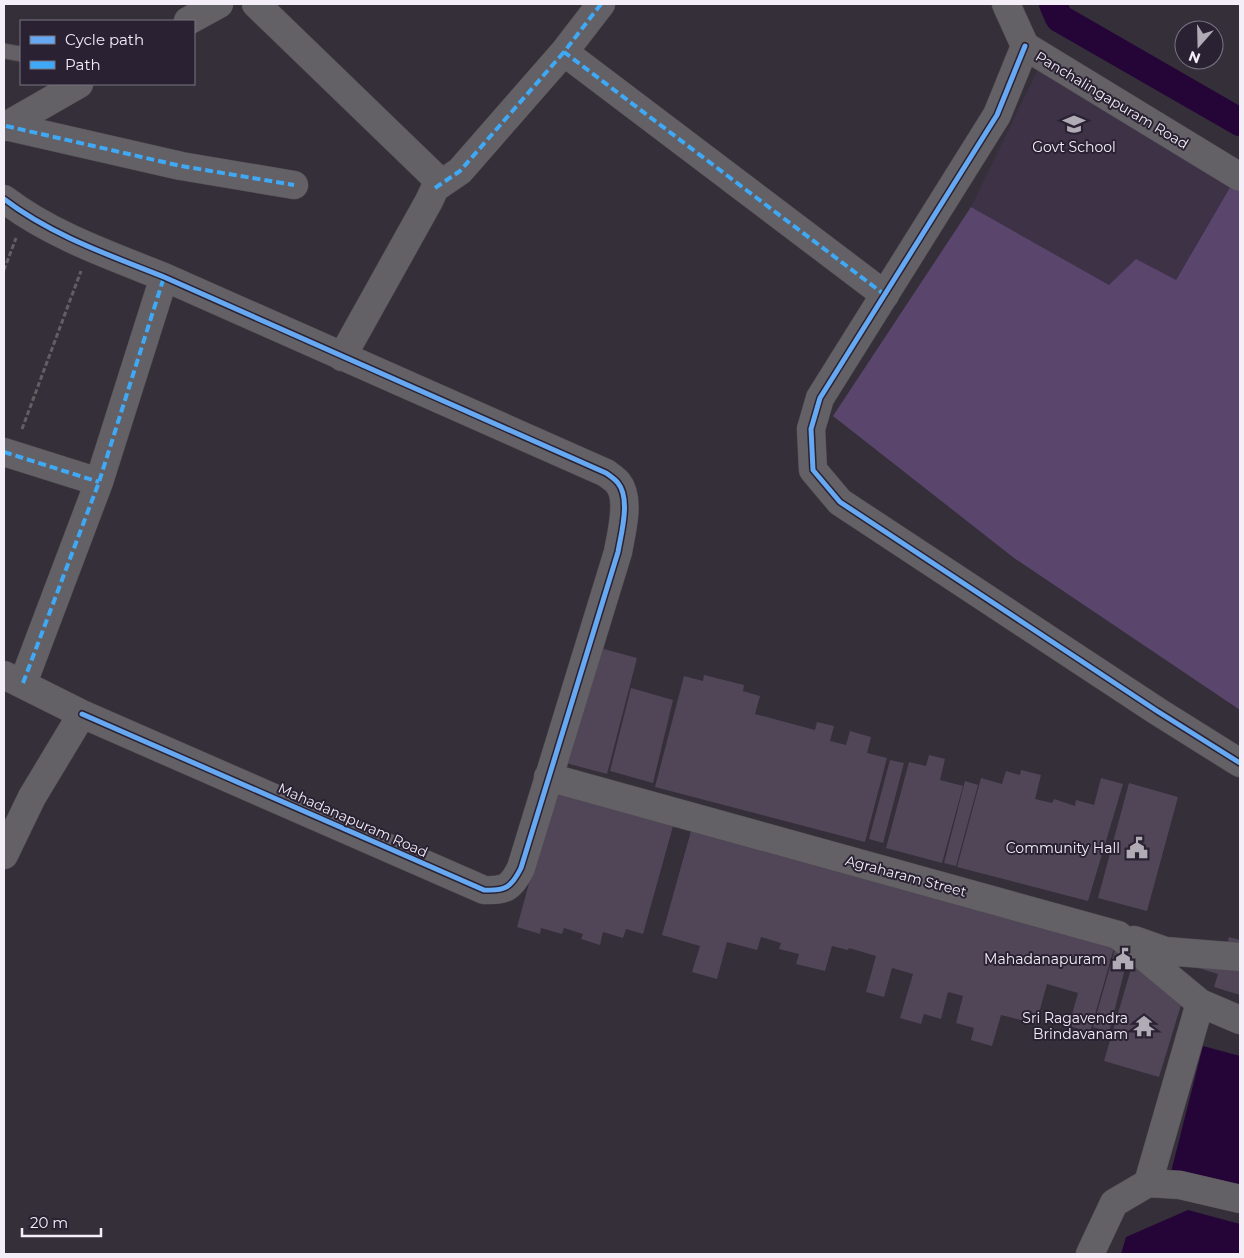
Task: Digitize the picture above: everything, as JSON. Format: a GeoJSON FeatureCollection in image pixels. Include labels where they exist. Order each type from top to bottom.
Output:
{"type":"FeatureCollection","features":[{"type":"Feature","properties":{"kind":"street"},"geometry":{"type":"LineString","coordinates":[[190,20],[219,4]]}},
{"type":"Feature","properties":{"kind":"street"},"geometry":{"type":"LineString","coordinates":[[256,4],[436,178],[435,188],[342,357]]}},
{"type":"Feature","properties":{"kind":"street"},"geometry":{"type":"LineString","coordinates":[[435,188],[460,171],[564,52],[601,4]]}},
{"type":"Feature","properties":{"kind":"street","name":"Panchalingapuram Road"},"geometry":{"type":"LineString","coordinates":[[1006,4],[1025,46],[1240,177]]}},
{"type":"Feature","properties":{"kind":"street"},"geometry":{"type":"LineString","coordinates":[[1025,46],[997,115],[820,398],[810,429],[814,470],[840,502],[1157,711],[1240,763]]}},
{"type":"Feature","properties":{"kind":"street"},"geometry":{"type":"LineString","coordinates":[[564,52],[884,295]]}},
{"type":"Feature","properties":{"kind":"street"},"geometry":{"type":"LineString","coordinates":[[5,126],[75,85]]}},
{"type":"Feature","properties":{"kind":"street"},"geometry":{"type":"LineString","coordinates":[[5,126],[181,166],[294,185]]}},
{"type":"Feature","properties":{"kind":"street","name":"Mahadanapuram Road"},"geometry":{"type":"LineString","coordinates":[[14,207],[90,247],[164,277],[606,473],[618,483],[623,493],[624,516],[618,552],[521,868],[514,883],[500,891],[484,890],[82,714],[14,679]]}},
{"type":"Feature","properties":{"kind":"street"},"geometry":{"type":"LineString","coordinates":[[14,679],[98,482],[164,277]]}},
{"type":"Feature","properties":{"kind":"street"},"geometry":{"type":"LineString","coordinates":[[8,453],[98,482]]}},
{"type":"Feature","properties":{"kind":"street"},"geometry":{"type":"LineString","coordinates":[[4,854],[32,797],[82,714]]}},
{"type":"Feature","properties":{"kind":"street","name":"Agraharam Street"},"geometry":{"type":"LineString","coordinates":[[548,777],[1118,935],[1200,1003],[1240,1020]]}},
{"type":"Feature","properties":{"kind":"street"},"geometry":{"type":"LineString","coordinates":[[1118,935],[1165,951],[1240,958]]}},
{"type":"Feature","properties":{"kind":"street"},"geometry":{"type":"LineString","coordinates":[[1148,1183],[1200,1003]]}},
{"type":"Feature","properties":{"kind":"street"},"geometry":{"type":"LineString","coordinates":[[1090,1254],[1114,1203],[1148,1183],[1180,1185],[1240,1199]]}},
{"type":"Feature","properties":{"kind":"lane"},"geometry":{"type":"LineString","coordinates":[[4,51],[20,54]]}},
{"type":"Feature","properties":{"kind":"path"},"geometry":{"type":"LineString","coordinates":[[4,270],[14,207]]}},
{"type":"Feature","properties":{"kind":"path"},"geometry":{"type":"LineString","coordinates":[[8,453],[90,247]]}},
{"type":"Feature","properties":{"kind":"shaded area","name":"Govt School"},"geometry":{"type":"Polygon","coordinates":[[[1041,63],[1232,184],[1175,281],[1109,285],[971,207],[1041,63]]]}},
{"type":"Feature","properties":{"kind":"shaded area"},"geometry":{"type":"Polygon","coordinates":[[[1232,184],[1240,189],[1240,710],[1014,558],[833,416],[971,207],[1109,285],[1136,259],[1176,280],[1232,184]]]}},
{"type":"Feature","properties":{"kind":"shaded area"},"geometry":{"type":"Polygon","coordinates":[[[1203,1046],[1240,1056],[1240,1186],[1171,1172],[1203,1046]]]}},
{"type":"Feature","properties":{"kind":"shaded area"},"geometry":{"type":"Polygon","coordinates":[[[1188,1210],[1240,1224],[1240,1254],[1121,1254],[1126,1237],[1188,1210]]]}},
{"type":"Feature","properties":{"kind":"building"},"geometry":{"type":"Polygon","coordinates":[[[593,646],[637,658],[607,774],[562,762],[593,646]]]}},
{"type":"Feature","properties":{"kind":"building"},"geometry":{"type":"Polygon","coordinates":[[[704,675],[744,685],[743,691],[760,696],[755,714],[815,730],[817,722],[834,726],[830,741],[846,745],[850,731],[871,737],[867,753],[887,758],[865,842],[655,787],[684,676],[703,681],[704,675]]]}},
{"type":"Feature","properties":{"kind":"building"},"geometry":{"type":"Polygon","coordinates":[[[631,688],[673,700],[653,783],[610,771],[631,688]]]}},
{"type":"Feature","properties":{"kind":"building"},"geometry":{"type":"Polygon","coordinates":[[[929,755],[945,759],[940,780],[963,786],[942,863],[886,848],[909,762],[926,766],[929,755]]]}},
{"type":"Feature","properties":{"kind":"building"},"geometry":{"type":"Polygon","coordinates":[[[890,760],[904,763],[883,843],[869,839],[890,760]]]}},
{"type":"Feature","properties":{"kind":"building"},"geometry":{"type":"Polygon","coordinates":[[[1021,770],[1041,775],[1035,799],[1052,803],[1054,799],[1075,806],[1076,800],[1094,805],[1101,778],[1123,784],[1088,901],[957,867],[981,778],[1002,784],[1006,771],[1020,775],[1021,770]]]}},
{"type":"Feature","properties":{"kind":"building"},"geometry":{"type":"Polygon","coordinates":[[[965,781],[978,785],[956,866],[944,863],[965,781]]]}},
{"type":"Feature","properties":{"kind":"building"},"geometry":{"type":"Polygon","coordinates":[[[1129,783],[1178,797],[1147,911],[1098,898],[1129,783]]]}},
{"type":"Feature","properties":{"kind":"building"},"geometry":{"type":"Polygon","coordinates":[[[554,793],[673,826],[643,934],[626,929],[623,938],[603,932],[600,945],[581,939],[583,934],[564,928],[562,934],[541,928],[540,934],[517,927],[554,793]]]}},
{"type":"Feature","properties":{"kind":"building"},"geometry":{"type":"Polygon","coordinates":[[[691,831],[1114,948],[1090,1032],[1069,1026],[1078,993],[1047,984],[1036,1024],[1001,1015],[992,1046],[971,1040],[974,1028],[956,1023],[963,996],[948,992],[941,1019],[924,1014],[921,1024],[900,1018],[913,974],[892,968],[884,997],[866,992],[876,956],[849,948],[848,950],[832,946],[825,971],[796,964],[799,954],[779,949],[781,943],[761,937],[757,950],[727,942],[717,979],[692,972],[700,946],[662,935],[691,831]]]}},
{"type":"Feature","properties":{"kind":"building"},"geometry":{"type":"Polygon","coordinates":[[[1229,937],[1240,940],[1240,995],[1214,987],[1218,974],[1192,966],[1225,950],[1229,937]]]}},
{"type":"Feature","properties":{"kind":"building"},"geometry":{"type":"Polygon","coordinates":[[[1115,949],[1129,953],[1109,1032],[1093,1027],[1115,949]]]}},
{"type":"Feature","properties":{"kind":"building","name":"Sri Ragavendra Brindavanam"},"geometry":{"type":"Polygon","coordinates":[[[1136,952],[1185,992],[1159,1077],[1104,1061],[1136,952]]]}},
{"type":"Feature","properties":{"kind":"waterway"},"geometry":{"type":"LineString","coordinates":[[1053,4],[1059,18],[1240,122]]}},
{"type":"Feature","properties":{"kind":"marked path"},"geometry":{"type":"LineString","coordinates":[[601,4],[564,52],[885,295]]}},
{"type":"Feature","properties":{"kind":"marked path"},"geometry":{"type":"LineString","coordinates":[[435,188],[460,171],[564,52]]}},
{"type":"Feature","properties":{"kind":"marked path"},"geometry":{"type":"LineString","coordinates":[[6,126],[181,166],[294,185]]}},
{"type":"Feature","properties":{"kind":"marked path"},"geometry":{"type":"LineString","coordinates":[[23,683],[99,482],[164,277]]}},
{"type":"Feature","properties":{"kind":"marked path"},"geometry":{"type":"LineString","coordinates":[[4,452],[99,482]]}},
{"type":"Feature","properties":{"kind":"cycle path"},"geometry":{"type":"LineString","coordinates":[[1025,46],[997,115],[820,398],[811,429],[813,470],[840,502],[1157,711],[1240,763]]}},
{"type":"Feature","properties":{"kind":"cycle path"},"geometry":{"type":"LineString","coordinates":[[4,199],[22,212],[61,234],[164,277],[606,473],[618,483],[624,498],[624,517],[618,552],[521,868],[514,880],[502,889],[484,890],[82,714]]}},
{"type":"Feature","properties":{"kind":"place","name":"Govt School"},"geometry":{"type":"Point","coordinates":[1074,124]}},
{"type":"Feature","properties":{"kind":"place","name":"Community Hall"},"geometry":{"type":"Point","coordinates":[1137,848]}},
{"type":"Feature","properties":{"kind":"place","name":"Mahadanapuram"},"geometry":{"type":"Point","coordinates":[1123,959]}},
{"type":"Feature","properties":{"kind":"place","name":"Sri Ragavendra Brindavanam"},"geometry":{"type":"Point","coordinates":[1144,1026]}}]}
